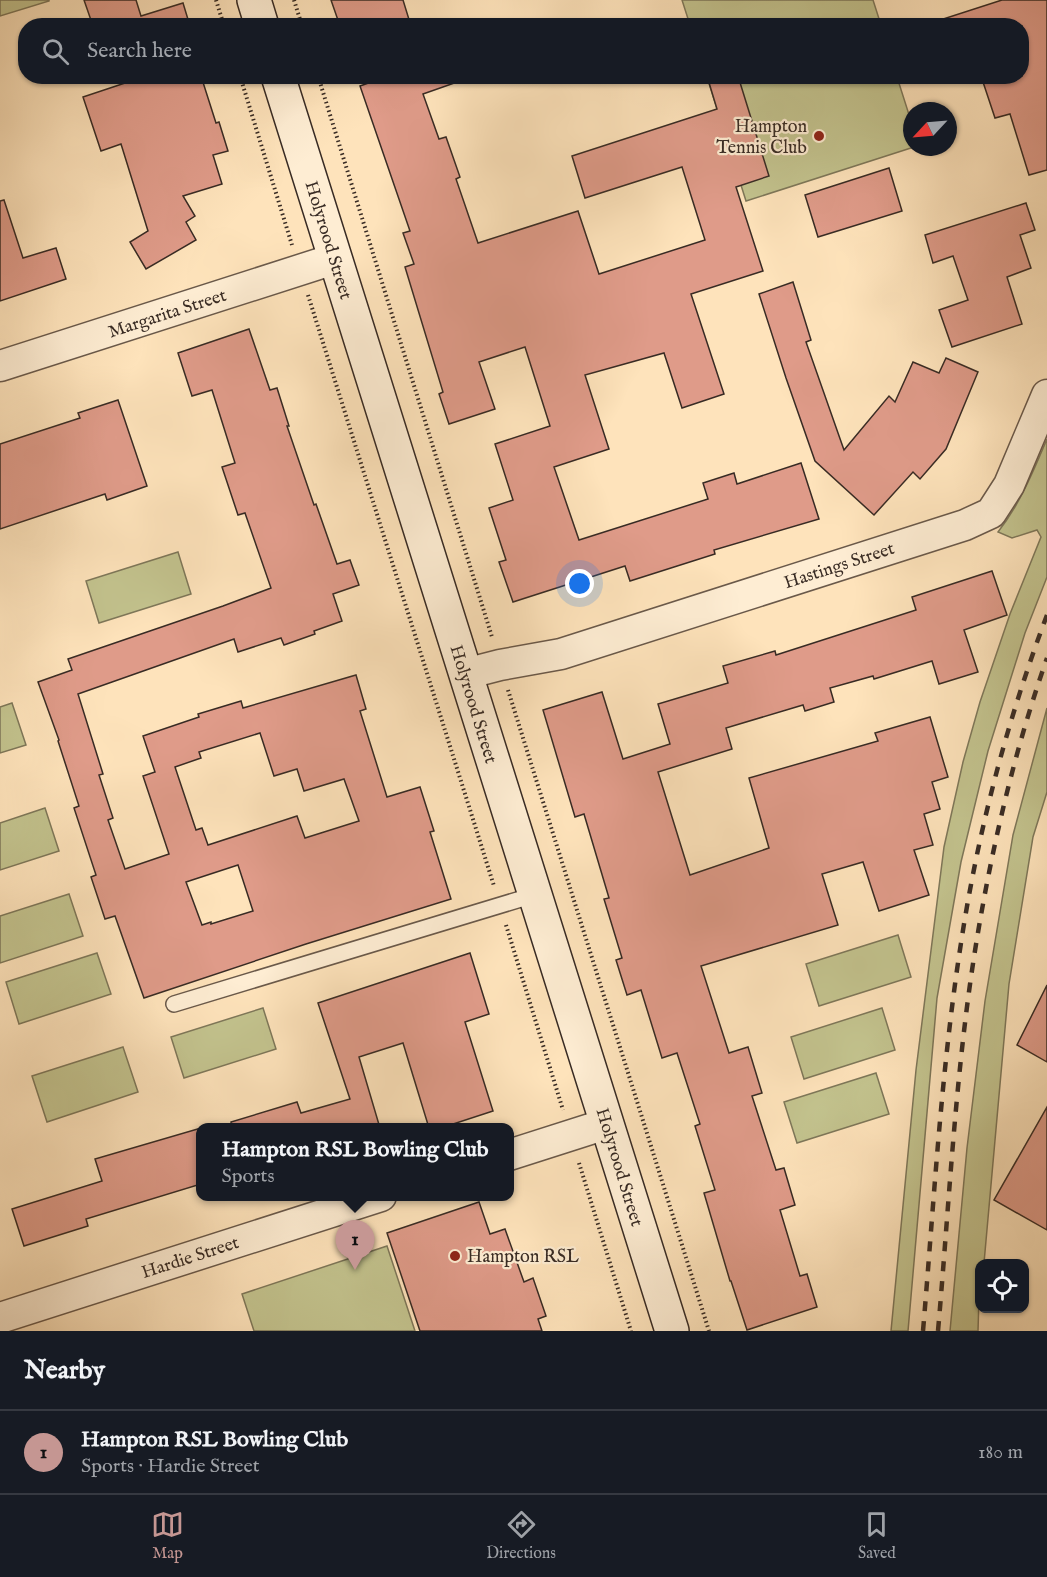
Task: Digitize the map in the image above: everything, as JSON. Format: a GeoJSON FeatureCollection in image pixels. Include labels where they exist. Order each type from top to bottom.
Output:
{"type":"FeatureCollection","features":[{"type":"Feature","properties":{"kind":"street"},"geometry":{"type":"LineString","coordinates":[[254,0],[260,18]]}},
{"type":"Feature","properties":{"kind":"street","name":"Holyrood Street"},"geometry":{"type":"LineString","coordinates":[[280,84],[672,1331]]}},
{"type":"Feature","properties":{"kind":"street","name":"Margarita Street"},"geometry":{"type":"LineString","coordinates":[[0,366],[334,259]]}},
{"type":"Feature","properties":{"kind":"street","name":"Hastings Street"},"geometry":{"type":"LineString","coordinates":[[468,684],[965,525],[991,513],[1009,485],[1047,395]]}},
{"type":"Feature","properties":{"kind":"street"},"geometry":{"type":"LineString","coordinates":[[514,1154],[606,1124]]}},
{"type":"Feature","properties":{"kind":"street","name":"Hardie Street"},"geometry":{"type":"LineString","coordinates":[[0,1318],[368,1201]]}},
{"type":"Feature","properties":{"kind":"lane"},"geometry":{"type":"LineString","coordinates":[[174,1004],[534,894]]}},
{"type":"Feature","properties":{"kind":"path"},"geometry":{"type":"LineString","coordinates":[[216,0],[222,18]]}},
{"type":"Feature","properties":{"kind":"path"},"geometry":{"type":"LineString","coordinates":[[294,0],[300,18]]}},
{"type":"Feature","properties":{"kind":"path"},"geometry":{"type":"LineString","coordinates":[[242,84],[631,1331]]}},
{"type":"Feature","properties":{"kind":"path"},"geometry":{"type":"LineString","coordinates":[[320,84],[709,1331]]}},
{"type":"Feature","properties":{"kind":"green space"},"geometry":{"type":"Polygon","coordinates":[[[0,0],[49,0],[49,1],[0,16],[0,0]]]}},
{"type":"Feature","properties":{"kind":"green space"},"geometry":{"type":"Polygon","coordinates":[[[682,0],[873,0],[879,18],[688,18],[682,0]]]}},
{"type":"Feature","properties":{"kind":"green space","name":"Hampton Tennis Club"},"geometry":{"type":"Polygon","coordinates":[[[709,84],[899,84],[905,102],[903,102],[903,151],[746,201],[709,84]]]}},
{"type":"Feature","properties":{"kind":"green space"},"geometry":{"type":"Polygon","coordinates":[[[1047,439],[1047,577],[1025,633],[988,751],[961,862],[937,998],[908,1331],[891,1331],[916,1070],[944,847],[963,762],[980,702],[1010,614],[1041,537],[1037,530],[1012,538],[998,532],[1019,499],[1047,439]]]}},
{"type":"Feature","properties":{"kind":"green space"},"geometry":{"type":"Polygon","coordinates":[[[178,552],[191,594],[99,623],[86,581],[178,552]]]}},
{"type":"Feature","properties":{"kind":"green space"},"geometry":{"type":"Polygon","coordinates":[[[12,703],[26,745],[0,753],[0,707],[12,703]]]}},
{"type":"Feature","properties":{"kind":"green space"},"geometry":{"type":"Polygon","coordinates":[[[1047,708],[1047,792],[1033,837],[1009,984],[984,1259],[975,1259],[975,1313],[979,1313],[978,1331],[950,1331],[967,1148],[985,1001],[1013,835],[1047,708]]]}},
{"type":"Feature","properties":{"kind":"green space"},"geometry":{"type":"Polygon","coordinates":[[[45,808],[59,851],[0,870],[0,823],[45,808]]]}},
{"type":"Feature","properties":{"kind":"green space"},"geometry":{"type":"Polygon","coordinates":[[[69,894],[83,936],[0,963],[0,916],[69,894]]]}},
{"type":"Feature","properties":{"kind":"green space"},"geometry":{"type":"Polygon","coordinates":[[[898,935],[911,977],[819,1006],[806,964],[898,935]]]}},
{"type":"Feature","properties":{"kind":"green space"},"geometry":{"type":"Polygon","coordinates":[[[97,953],[111,994],[19,1024],[6,982],[97,953]]]}},
{"type":"Feature","properties":{"kind":"green space"},"geometry":{"type":"Polygon","coordinates":[[[263,1008],[276,1049],[184,1078],[171,1037],[263,1008]]]}},
{"type":"Feature","properties":{"kind":"green space"},"geometry":{"type":"Polygon","coordinates":[[[882,1008],[895,1050],[804,1079],[791,1037],[882,1008]]]}},
{"type":"Feature","properties":{"kind":"green space"},"geometry":{"type":"Polygon","coordinates":[[[123,1047],[138,1092],[47,1122],[32,1076],[123,1047]]]}},
{"type":"Feature","properties":{"kind":"green space"},"geometry":{"type":"Polygon","coordinates":[[[876,1073],[889,1114],[797,1143],[784,1102],[876,1073]]]}},
{"type":"Feature","properties":{"kind":"green space"},"geometry":{"type":"Polygon","coordinates":[[[387,1246],[415,1331],[254,1331],[242,1294],[387,1246]]]}},
{"type":"Feature","properties":{"kind":"building"},"geometry":{"type":"Polygon","coordinates":[[[84,0],[136,0],[141,16],[183,3],[188,18],[90,18],[84,0]]]}},
{"type":"Feature","properties":{"kind":"building"},"geometry":{"type":"Polygon","coordinates":[[[331,0],[403,0],[409,18],[337,18],[331,0]]]}},
{"type":"Feature","properties":{"kind":"building"},"geometry":{"type":"Polygon","coordinates":[[[1002,0],[1047,0],[1047,170],[1029,175],[1010,114],[995,118],[984,84],[1029,84],[1029,18],[946,18],[1002,0]]]}},
{"type":"Feature","properties":{"kind":"building"},"geometry":{"type":"Polygon","coordinates":[[[122,84],[204,84],[216,123],[219,122],[228,151],[213,155],[222,184],[183,196],[195,216],[186,222],[196,240],[146,269],[130,242],[148,231],[121,144],[101,151],[83,97],[122,84]]]}},
{"type":"Feature","properties":{"kind":"building"},"geometry":{"type":"Polygon","coordinates":[[[366,84],[452,84],[423,94],[439,139],[446,137],[460,177],[456,179],[478,243],[578,211],[599,274],[705,240],[682,167],[585,198],[572,156],[717,109],[709,84],[740,84],[769,176],[736,187],[763,271],[691,294],[724,394],[682,408],[664,353],[585,375],[609,449],[554,467],[579,540],[708,499],[703,483],[734,473],[737,484],[801,463],[819,519],[714,550],[715,554],[630,581],[625,566],[513,602],[499,562],[506,560],[489,508],[513,500],[495,444],[550,426],[525,347],[479,362],[495,409],[449,424],[439,394],[443,392],[405,267],[414,264],[403,233],[410,231],[360,86],[366,84]]]}},
{"type":"Feature","properties":{"kind":"building"},"geometry":{"type":"Polygon","coordinates":[[[889,168],[902,211],[818,237],[805,195],[889,168]]]}},
{"type":"Feature","properties":{"kind":"building"},"geometry":{"type":"Polygon","coordinates":[[[4,200],[23,258],[56,248],[66,279],[0,301],[0,201],[4,200]]]}},
{"type":"Feature","properties":{"kind":"building"},"geometry":{"type":"Polygon","coordinates":[[[1026,203],[1035,230],[1020,235],[1031,268],[1007,277],[1022,324],[952,347],[939,310],[968,300],[953,256],[933,263],[925,235],[1026,203]]]}},
{"type":"Feature","properties":{"kind":"building"},"geometry":{"type":"Polygon","coordinates":[[[793,282],[811,340],[806,342],[844,450],[889,396],[895,402],[913,362],[939,373],[946,358],[978,372],[946,449],[920,479],[913,472],[874,515],[815,461],[786,378],[759,294],[793,282]]]}},
{"type":"Feature","properties":{"kind":"building"},"geometry":{"type":"Polygon","coordinates":[[[249,329],[270,390],[277,388],[289,426],[287,426],[337,564],[350,560],[359,585],[333,594],[342,621],[314,631],[315,634],[284,645],[281,638],[238,652],[234,639],[78,694],[103,774],[99,775],[113,818],[108,820],[125,869],[169,854],[143,776],[155,772],[143,736],[199,717],[198,714],[241,701],[243,708],[356,675],[366,709],[360,711],[387,797],[420,787],[434,831],[430,832],[451,899],[144,998],[115,916],[105,919],[91,877],[96,875],[74,808],[79,806],[38,682],[72,670],[68,659],[271,588],[245,513],[238,515],[222,467],[235,463],[212,390],[192,396],[178,353],[249,329]],[[260,733],[199,752],[201,758],[175,767],[196,830],[202,828],[208,845],[297,816],[305,838],[359,821],[344,779],[304,791],[297,769],[274,776],[260,733]],[[238,865],[186,882],[202,925],[253,911],[238,865]]]}},
{"type":"Feature","properties":{"kind":"building"},"geometry":{"type":"Polygon","coordinates":[[[118,400],[147,486],[107,500],[105,494],[0,529],[0,444],[80,418],[78,413],[118,400]]]}},
{"type":"Feature","properties":{"kind":"building"},"geometry":{"type":"Polygon","coordinates":[[[992,571],[1007,615],[964,630],[978,672],[939,684],[932,661],[874,679],[873,676],[830,688],[834,702],[805,711],[803,705],[726,728],[732,749],[658,772],[690,875],[769,848],[749,778],[878,741],[875,733],[930,717],[948,777],[932,782],[940,809],[924,814],[933,845],[914,850],[929,895],[879,911],[863,862],[822,874],[838,925],[701,966],[729,1053],[748,1047],[762,1093],[752,1096],[776,1170],[784,1168],[795,1205],[780,1210],[800,1276],[807,1274],[817,1307],[747,1330],[704,1193],[715,1190],[695,1126],[700,1124],[677,1053],[662,1058],[641,990],[627,995],[616,960],[622,958],[604,899],[609,898],[584,814],[575,817],[543,710],[602,692],[623,759],[670,744],[658,704],[728,683],[723,666],[775,651],[776,655],[916,610],[912,597],[992,571]]]}},
{"type":"Feature","properties":{"kind":"building"},"geometry":{"type":"Polygon","coordinates":[[[470,953],[489,1014],[465,1022],[493,1111],[456,1123],[427,1123],[403,1043],[359,1057],[379,1123],[231,1123],[297,1102],[301,1113],[350,1099],[318,1003],[470,953]]]}},
{"type":"Feature","properties":{"kind":"building"},"geometry":{"type":"Polygon","coordinates":[[[1047,985],[1047,1062],[1017,1045],[1047,985]]]}},
{"type":"Feature","properties":{"kind":"building"},"geometry":{"type":"Polygon","coordinates":[[[1047,1107],[1047,1230],[994,1200],[1047,1107]]]}},
{"type":"Feature","properties":{"kind":"building"},"geometry":{"type":"Polygon","coordinates":[[[196,1129],[196,1186],[86,1219],[88,1226],[24,1246],[12,1209],[102,1181],[95,1159],[196,1129]]]}},
{"type":"Feature","properties":{"kind":"building","name":"Hampton RSL"},"geometry":{"type":"Polygon","coordinates":[[[479,1202],[490,1234],[505,1229],[524,1282],[533,1278],[546,1316],[538,1319],[542,1331],[420,1331],[387,1233],[479,1202]]]}},
{"type":"Feature","properties":{"kind":"railway"},"geometry":{"type":"LineString","coordinates":[[923,1331],[943,1088],[954,991],[968,901],[995,777],[1019,695],[1047,615]]}},
{"type":"Feature","properties":{"kind":"railway"},"geometry":{"type":"LineString","coordinates":[[938,1331],[957,1096],[974,957],[987,881],[1013,768],[1047,658]]}},
{"type":"Feature","properties":{"kind":"place","name":"Hampton Tennis Club"},"geometry":{"type":"Point","coordinates":[819,136]}},
{"type":"Feature","properties":{"kind":"place","name":"Hampton RSL"},"geometry":{"type":"Point","coordinates":[455,1256]}},
{"type":"Feature","properties":{"kind":"place","name":"Hampton RSL Bowling Club"},"geometry":{"type":"Point","coordinates":[355,1270]}}]}
